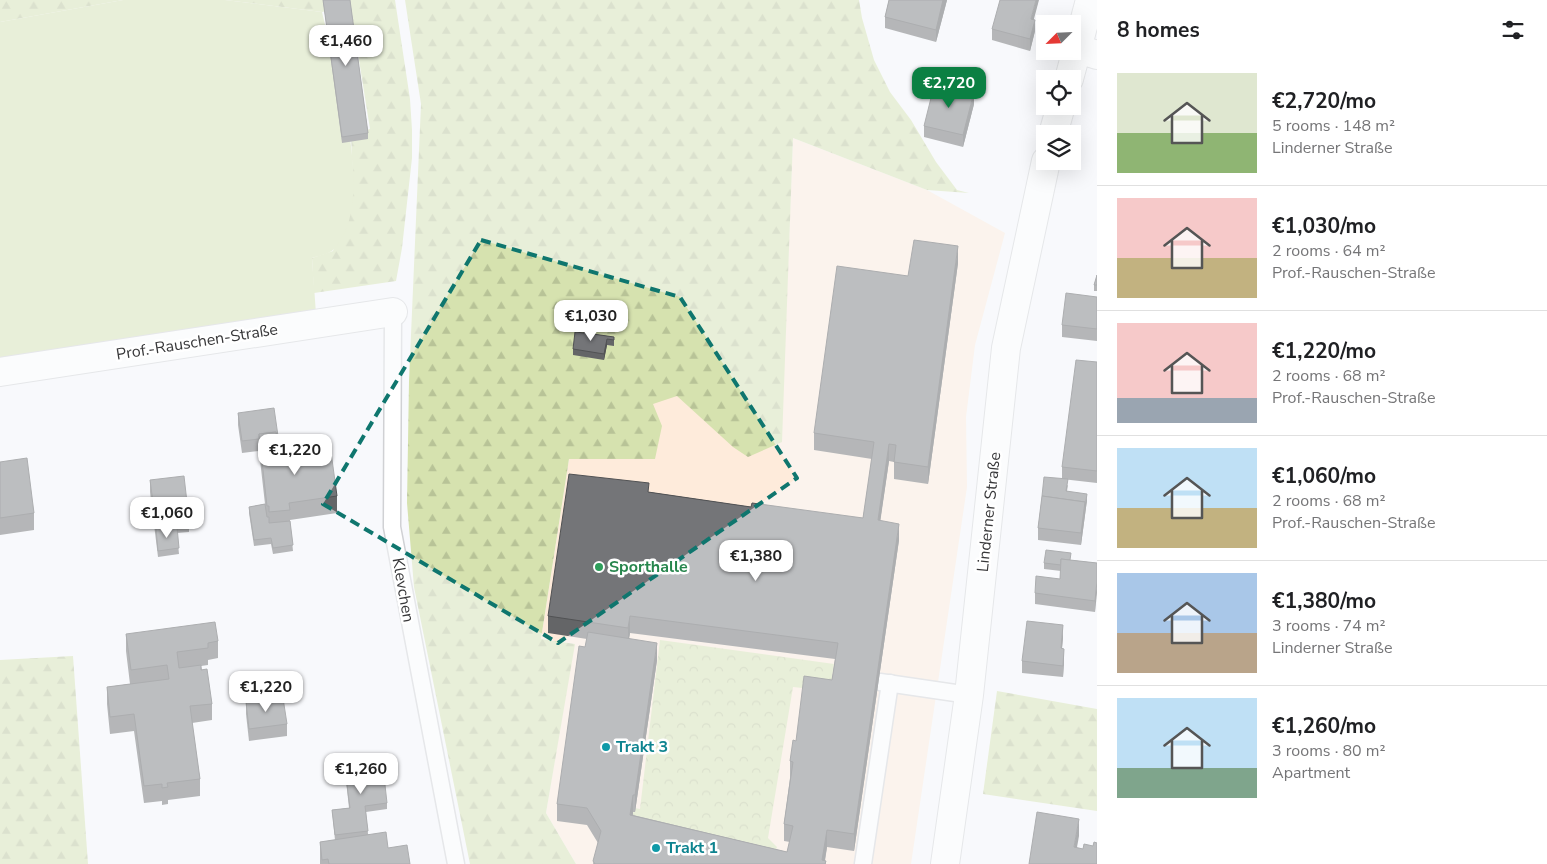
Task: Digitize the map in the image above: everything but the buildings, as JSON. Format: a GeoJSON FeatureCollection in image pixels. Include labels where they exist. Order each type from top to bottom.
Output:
{"type":"FeatureCollection","features":[{"type":"Feature","properties":{"kind":"main road"},"geometry":{"type":"LineString","coordinates":[[1075,70],[1087,52],[1090,0]]}},
{"type":"Feature","properties":{"kind":"main road","name":"Linderner Straße"},"geometry":{"type":"LineString","coordinates":[[945,864],[969,695],[1006,348],[1044,170]]}},
{"type":"Feature","properties":{"kind":"main road","name":"Prof.-Rauschen-Straße"},"geometry":{"type":"LineString","coordinates":[[0,372],[393,312]]}},
{"type":"Feature","properties":{"kind":"lane","name":"Klevchen"},"geometry":{"type":"LineString","coordinates":[[393,312],[392,527],[432,748],[456,864]]}},
{"type":"Feature","properties":{"kind":"lane"},"geometry":{"type":"LineString","coordinates":[[863,864],[884,682],[969,695]]}},
{"type":"Feature","properties":{"kind":"highlighted area"},"geometry":{"type":"Polygon","coordinates":[[[481,240],[680,297],[797,478],[558,643],[323,504],[481,240]]]}},
{"type":"Feature","properties":{"kind":"shaded area"},"geometry":{"type":"Polygon","coordinates":[[[793,138],[927,190],[1005,233],[975,345],[966,417],[967,487],[911,864],[576,864],[546,813],[574,644],[541,639],[569,459],[571,385],[783,390],[793,138]]]}},
{"type":"Feature","properties":{"kind":"green space"},"geometry":{"type":"Polygon","coordinates":[[[0,0],[123,0],[0,22],[0,0]]]}},
{"type":"Feature","properties":{"kind":"green space"},"geometry":{"type":"Polygon","coordinates":[[[123,0],[225,0],[322,12],[336,66],[350,135],[353,201],[346,229],[333,250],[312,258],[316,314],[0,360],[0,22],[123,0]]]}},
{"type":"Feature","properties":{"kind":"green space"},"geometry":{"type":"Polygon","coordinates":[[[225,0],[395,0],[410,99],[412,130],[412,158],[402,248],[396,281],[314,293],[312,258],[333,251],[353,184],[351,134],[370,129],[352,16],[348,7],[322,12],[225,0]]]}},
{"type":"Feature","properties":{"kind":"green space"},"geometry":{"type":"Polygon","coordinates":[[[405,0],[859,0],[874,60],[890,92],[911,120],[936,162],[957,190],[969,193],[927,190],[793,138],[782,442],[748,457],[733,447],[677,396],[653,404],[662,426],[655,459],[569,459],[541,639],[575,644],[546,813],[576,864],[470,864],[414,587],[407,503],[409,381],[421,104],[405,0]]]}},
{"type":"Feature","properties":{"kind":"green space"},"geometry":{"type":"Polygon","coordinates":[[[660,640],[834,664],[830,691],[793,687],[768,838],[777,847],[771,864],[618,825],[623,806],[640,809],[660,640]]]}},
{"type":"Feature","properties":{"kind":"green space"},"geometry":{"type":"Polygon","coordinates":[[[73,656],[88,864],[0,864],[0,660],[73,656]]]}},
{"type":"Feature","properties":{"kind":"green space"},"geometry":{"type":"Polygon","coordinates":[[[997,691],[1097,709],[1097,811],[983,794],[997,691]]]}},
{"type":"Feature","properties":{"kind":"place","name":"Sporthalle"},"geometry":{"type":"Point","coordinates":[599,567]}},
{"type":"Feature","properties":{"kind":"place","name":"Trakt 3"},"geometry":{"type":"Point","coordinates":[606,747]}},
{"type":"Feature","properties":{"kind":"place","name":"Trakt 1"},"geometry":{"type":"Point","coordinates":[656,848]}}]}
